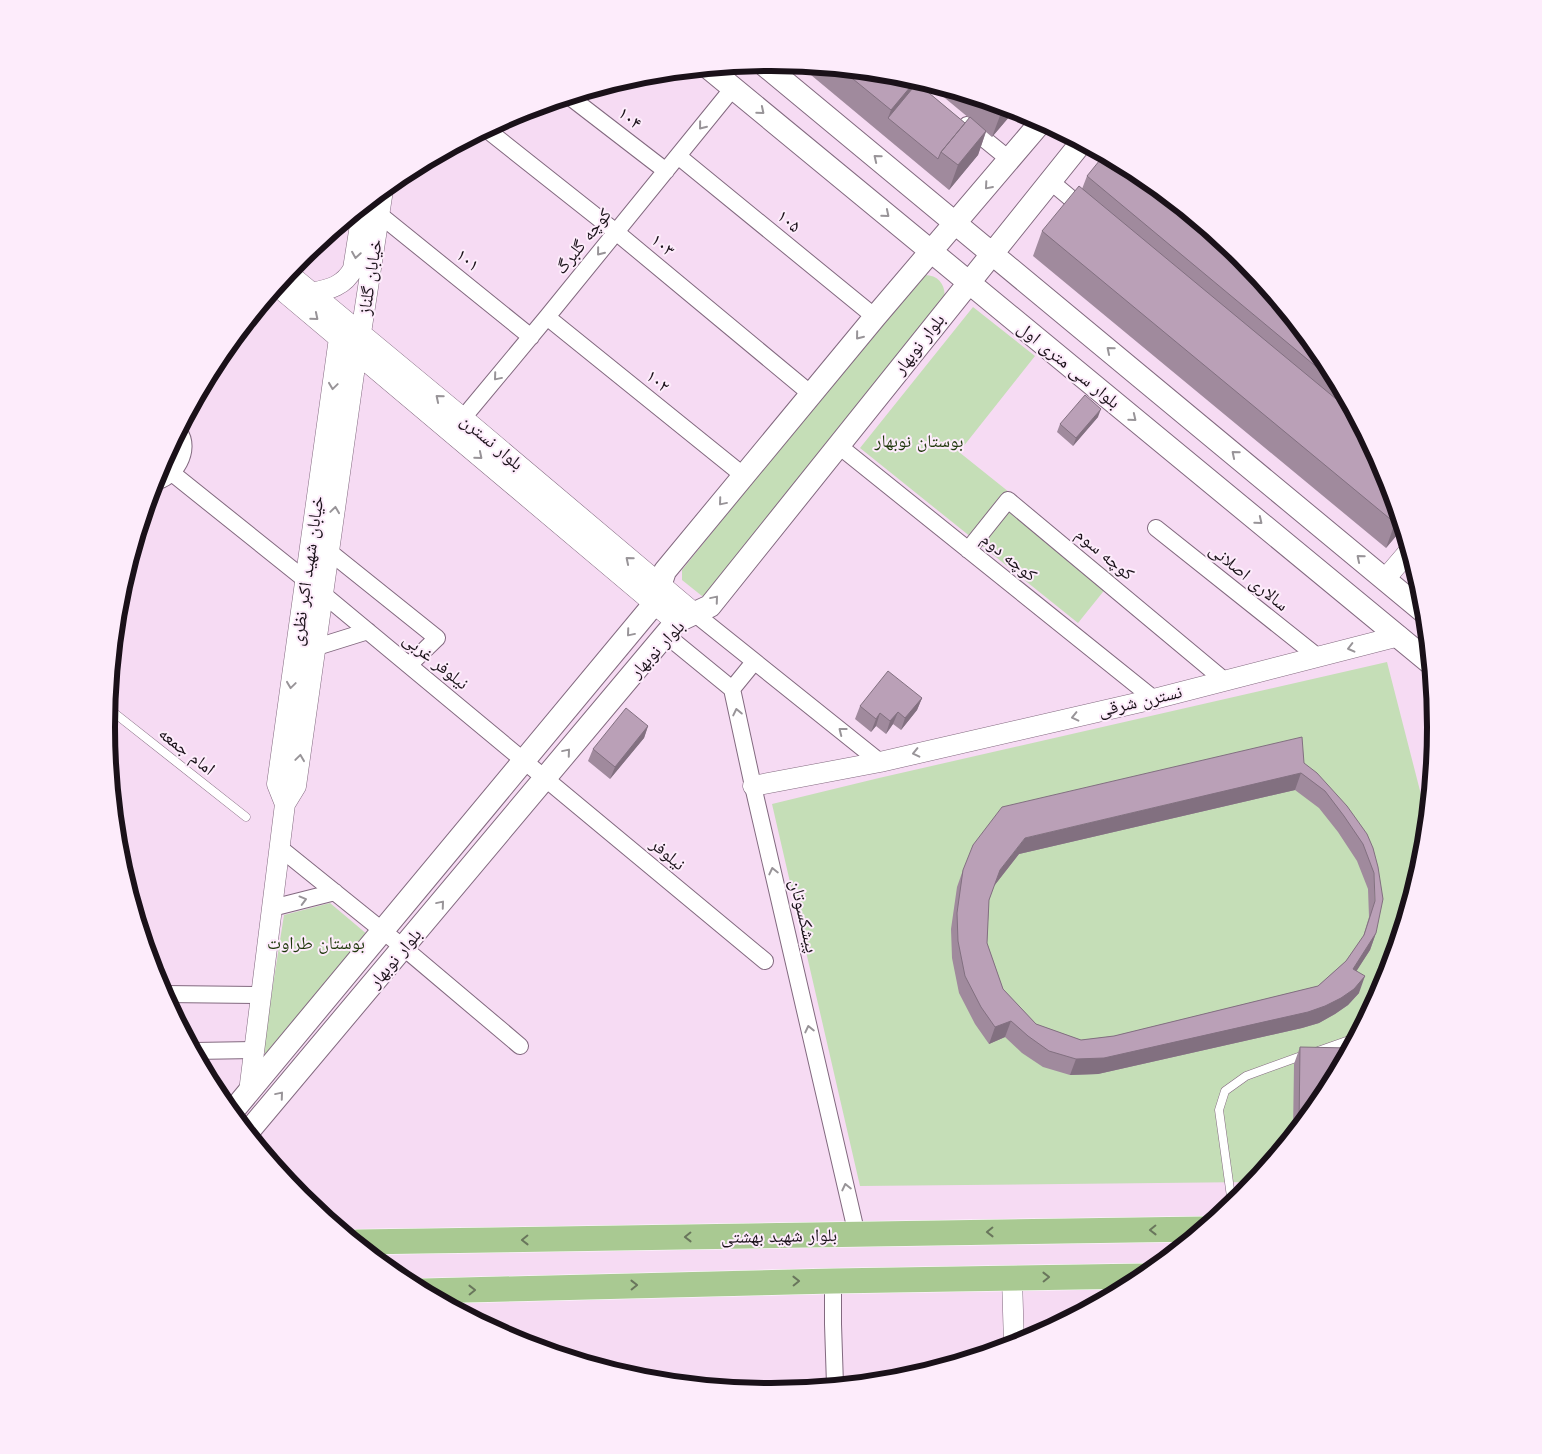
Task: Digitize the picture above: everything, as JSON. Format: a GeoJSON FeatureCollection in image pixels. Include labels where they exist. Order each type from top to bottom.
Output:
{"type":"FeatureCollection","features":[{"type":"Feature","properties":{"kind":"main road","name":"بلوار سی متری اول"},"geometry":{"type":"LineString","coordinates":[[772,71],[1415,603]]}},
{"type":"Feature","properties":{"kind":"main road","name":"بلوار سی متری اول"},"geometry":{"type":"LineString","coordinates":[[717,74],[1422,656]]}},
{"type":"Feature","properties":{"kind":"main road","name":"بلوار نوبهار"},"geometry":{"type":"LineString","coordinates":[[237,1106],[657,595],[665,571],[875,317],[1036,128]]}},
{"type":"Feature","properties":{"kind":"main road","name":"بلوار نوبهار"},"geometry":{"type":"LineString","coordinates":[[252,1127],[546,778],[679,624],[710,606],[1077,148]]}},
{"type":"Feature","properties":{"kind":"main road"},"geometry":{"type":"LineString","coordinates":[[1363,606],[1385,579]]}},
{"type":"Feature","properties":{"kind":"main road"},"geometry":{"type":"LineString","coordinates":[[1398,636],[1417,616]]}},
{"type":"Feature","properties":{"kind":"main road","name":"بلوار شهید بهشتی"},"geometry":{"type":"LineString","coordinates":[[366,1242],[1192,1229]]}},
{"type":"Feature","properties":{"kind":"main road"},"geometry":{"type":"LineString","coordinates":[[438,1292],[834,1280],[1128,1276]]}},
{"type":"Feature","properties":{"kind":"street","name":"کوچه گلبرگ"},"geometry":{"type":"LineString","coordinates":[[463,418],[733,88]]}},
{"type":"Feature","properties":{"kind":"street","name":"۱۰۴"},"geometry":{"type":"LineString","coordinates":[[576,101],[666,171]]}},
{"type":"Feature","properties":{"kind":"street"},"geometry":{"type":"LineString","coordinates":[[956,116],[1010,160]]}},
{"type":"Feature","properties":{"kind":"street","name":"۱۰۳"},"geometry":{"type":"LineString","coordinates":[[492,134],[616,232],[811,394]]}},
{"type":"Feature","properties":{"kind":"street","name":"۱۰۵"},"geometry":{"type":"LineString","coordinates":[[678,156],[875,317]]}},
{"type":"Feature","properties":{"kind":"street"},"geometry":{"type":"LineString","coordinates":[[1050,182],[1096,219]]}},
{"type":"Feature","properties":{"kind":"street","name":"خیابان گلناز"},"geometry":{"type":"LineString","coordinates":[[312,293],[332,289],[348,278],[353,269],[371,210]]}},
{"type":"Feature","properties":{"kind":"street","name":"خیابان گلناز"},"geometry":{"type":"LineString","coordinates":[[359,343],[371,210]]}},
{"type":"Feature","properties":{"kind":"street","name":"۱۰۱"},"geometry":{"type":"LineString","coordinates":[[371,210],[530,337]]}},
{"type":"Feature","properties":{"kind":"street","name":"بلوار نسترن"},"geometry":{"type":"LineString","coordinates":[[294,278],[312,293],[359,343],[657,595]]}},
{"type":"Feature","properties":{"kind":"street","name":"بلوار نسترن"},"geometry":{"type":"LineString","coordinates":[[282,290],[339,338],[359,343],[463,418],[657,595],[679,624]]}},
{"type":"Feature","properties":{"kind":"street","name":"۱۰۲"},"geometry":{"type":"LineString","coordinates":[[547,317],[744,476]]}},
{"type":"Feature","properties":{"kind":"street","name":"خیابان شهید اکبر نظری"},"geometry":{"type":"LineString","coordinates":[[285,804],[277,784],[339,338]]}},
{"type":"Feature","properties":{"kind":"street","name":"خیابان شهید اکبر نظری"},"geometry":{"type":"LineString","coordinates":[[249,1092],[285,804],[296,786],[359,343]]}},
{"type":"Feature","properties":{"kind":"street"},"geometry":{"type":"LineString","coordinates":[[166,474],[183,455],[185,441],[183,438]]}},
{"type":"Feature","properties":{"kind":"street","name":"کوچه دوم"},"geometry":{"type":"LineString","coordinates":[[839,446],[1154,699]]}},
{"type":"Feature","properties":{"kind":"street","name":"نیلوفر غربی"},"geometry":{"type":"LineString","coordinates":[[162,484],[305,580],[546,778]]}},
{"type":"Feature","properties":{"kind":"street","name":"کوچه سوم"},"geometry":{"type":"LineString","coordinates":[[968,550],[1008,500],[1225,681]]}},
{"type":"Feature","properties":{"kind":"street","name":"سالاری اصلانی"},"geometry":{"type":"LineString","coordinates":[[1156,528],[1318,657]]}},
{"type":"Feature","properties":{"kind":"street"},"geometry":{"type":"LineString","coordinates":[[311,538],[329,550],[437,638],[409,665]]}},
{"type":"Feature","properties":{"kind":"street"},"geometry":{"type":"LineString","coordinates":[[1385,579],[1404,557]]}},
{"type":"Feature","properties":{"kind":"street"},"geometry":{"type":"LineString","coordinates":[[679,624],[732,689],[754,662]]}},
{"type":"Feature","properties":{"kind":"street"},"geometry":{"type":"LineString","coordinates":[[679,624],[754,662],[880,762]]}},
{"type":"Feature","properties":{"kind":"street"},"geometry":{"type":"LineString","coordinates":[[295,654],[368,631]]}},
{"type":"Feature","properties":{"kind":"street","name":"نسترن شرقی"},"geometry":{"type":"LineString","coordinates":[[753,786],[880,762],[1154,699],[1398,636]]}},
{"type":"Feature","properties":{"kind":"street","name":"پیشکسوتان"},"geometry":{"type":"LineString","coordinates":[[732,689],[857,1234]]}},
{"type":"Feature","properties":{"kind":"street","name":"نیلوفر"},"geometry":{"type":"LineString","coordinates":[[546,778],[765,961]]}},
{"type":"Feature","properties":{"kind":"street"},"geometry":{"type":"LineString","coordinates":[[280,848],[404,948],[520,1046]]}},
{"type":"Feature","properties":{"kind":"street"},"geometry":{"type":"LineString","coordinates":[[272,908],[335,892]]}},
{"type":"Feature","properties":{"kind":"street"},"geometry":{"type":"LineString","coordinates":[[172,994],[261,995]]}},
{"type":"Feature","properties":{"kind":"street"},"geometry":{"type":"LineString","coordinates":[[201,1051],[254,1050]]}},
{"type":"Feature","properties":{"kind":"street"},"geometry":{"type":"LineString","coordinates":[[1012,1278],[1014,1336]]}},
{"type":"Feature","properties":{"kind":"street"},"geometry":{"type":"LineString","coordinates":[[834,1280],[835,1379]]}},
{"type":"Feature","properties":{"kind":"lane","name":"امام جمعه"},"geometry":{"type":"LineString","coordinates":[[116,714],[246,817]]}},
{"type":"Feature","properties":{"kind":"lane"},"geometry":{"type":"LineString","coordinates":[[1231,1195],[1219,1110],[1225,1091],[1246,1076],[1346,1041]]}},
{"type":"Feature","properties":{"kind":"green space"},"geometry":{"type":"Polygon","coordinates":[[[929,275],[941,282],[945,296],[944,301],[711,593],[702,596],[682,580],[682,570],[916,278],[929,275]]]}},
{"type":"Feature","properties":{"kind":"green space","name":"بوستان نوبهار"},"geometry":{"type":"Polygon","coordinates":[[[973,307],[1035,356],[959,452],[1115,577],[1078,623],[860,448],[973,307]]]}},
{"type":"Feature","properties":{"kind":"green space"},"geometry":{"type":"Polygon","coordinates":[[[1387,662],[1422,799],[1414,855],[1404,897],[1392,938],[1377,978],[1339,1055],[1291,1126],[1243,1182],[860,1186],[772,804],[1387,662]]]}},
{"type":"Feature","properties":{"kind":"green space","name":"بوستان طراوت"},"geometry":{"type":"Polygon","coordinates":[[[330,903],[368,935],[267,1055],[263,1048],[284,915],[330,903]]]}},
{"type":"Feature","properties":{"kind":"building"},"geometry":{"type":"Polygon","coordinates":[[[850,76],[910,87],[891,110],[850,76]]]}},
{"type":"Feature","properties":{"kind":"building"},"geometry":{"type":"Polygon","coordinates":[[[913,87],[926,90],[965,123],[941,152],[938,159],[888,118],[913,87]]]}},
{"type":"Feature","properties":{"kind":"building"},"geometry":{"type":"Polygon","coordinates":[[[970,117],[986,131],[958,165],[941,152],[970,117]]]}},
{"type":"Feature","properties":{"kind":"building"},"geometry":{"type":"Polygon","coordinates":[[[1100,160],[1170,207],[1203,234],[1235,263],[1264,295],[1291,328],[1321,371],[1087,176],[1100,160]]]}},
{"type":"Feature","properties":{"kind":"building"},"geometry":{"type":"Polygon","coordinates":[[[1079,186],[1341,403],[1377,476],[1394,522],[1042,231],[1079,186]]]}},
{"type":"Feature","properties":{"kind":"building"},"geometry":{"type":"Polygon","coordinates":[[[1085,395],[1101,409],[1076,438],[1060,424],[1085,395]]]}},
{"type":"Feature","properties":{"kind":"building"},"geometry":{"type":"Polygon","coordinates":[[[888,671],[922,698],[905,718],[898,712],[890,721],[880,713],[876,719],[860,706],[888,671]]]}},
{"type":"Feature","properties":{"kind":"building"},"geometry":{"type":"Polygon","coordinates":[[[626,708],[648,726],[615,767],[593,749],[626,708]]]}},
{"type":"Feature","properties":{"kind":"building"},"geometry":{"type":"Polygon","coordinates":[[[1302,737],[1304,763],[1317,773],[1347,806],[1367,834],[1373,848],[1383,899],[1376,933],[1353,969],[1365,976],[1354,989],[1341,998],[1308,1012],[1104,1058],[1076,1059],[1049,1051],[1011,1021],[995,1027],[981,1007],[965,976],[958,941],[957,913],[963,870],[973,845],[1002,807],[1302,737]],[[1301,773],[1025,838],[1000,870],[989,900],[987,943],[1003,989],[1036,1024],[1081,1040],[1114,1036],[1318,986],[1346,961],[1364,935],[1375,901],[1374,873],[1363,844],[1325,791],[1301,773]]]}},
{"type":"Feature","properties":{"kind":"building"},"geometry":{"type":"Polygon","coordinates":[[[1300,1047],[1343,1048],[1316,1091],[1299,1115],[1300,1047]]]}}]}
